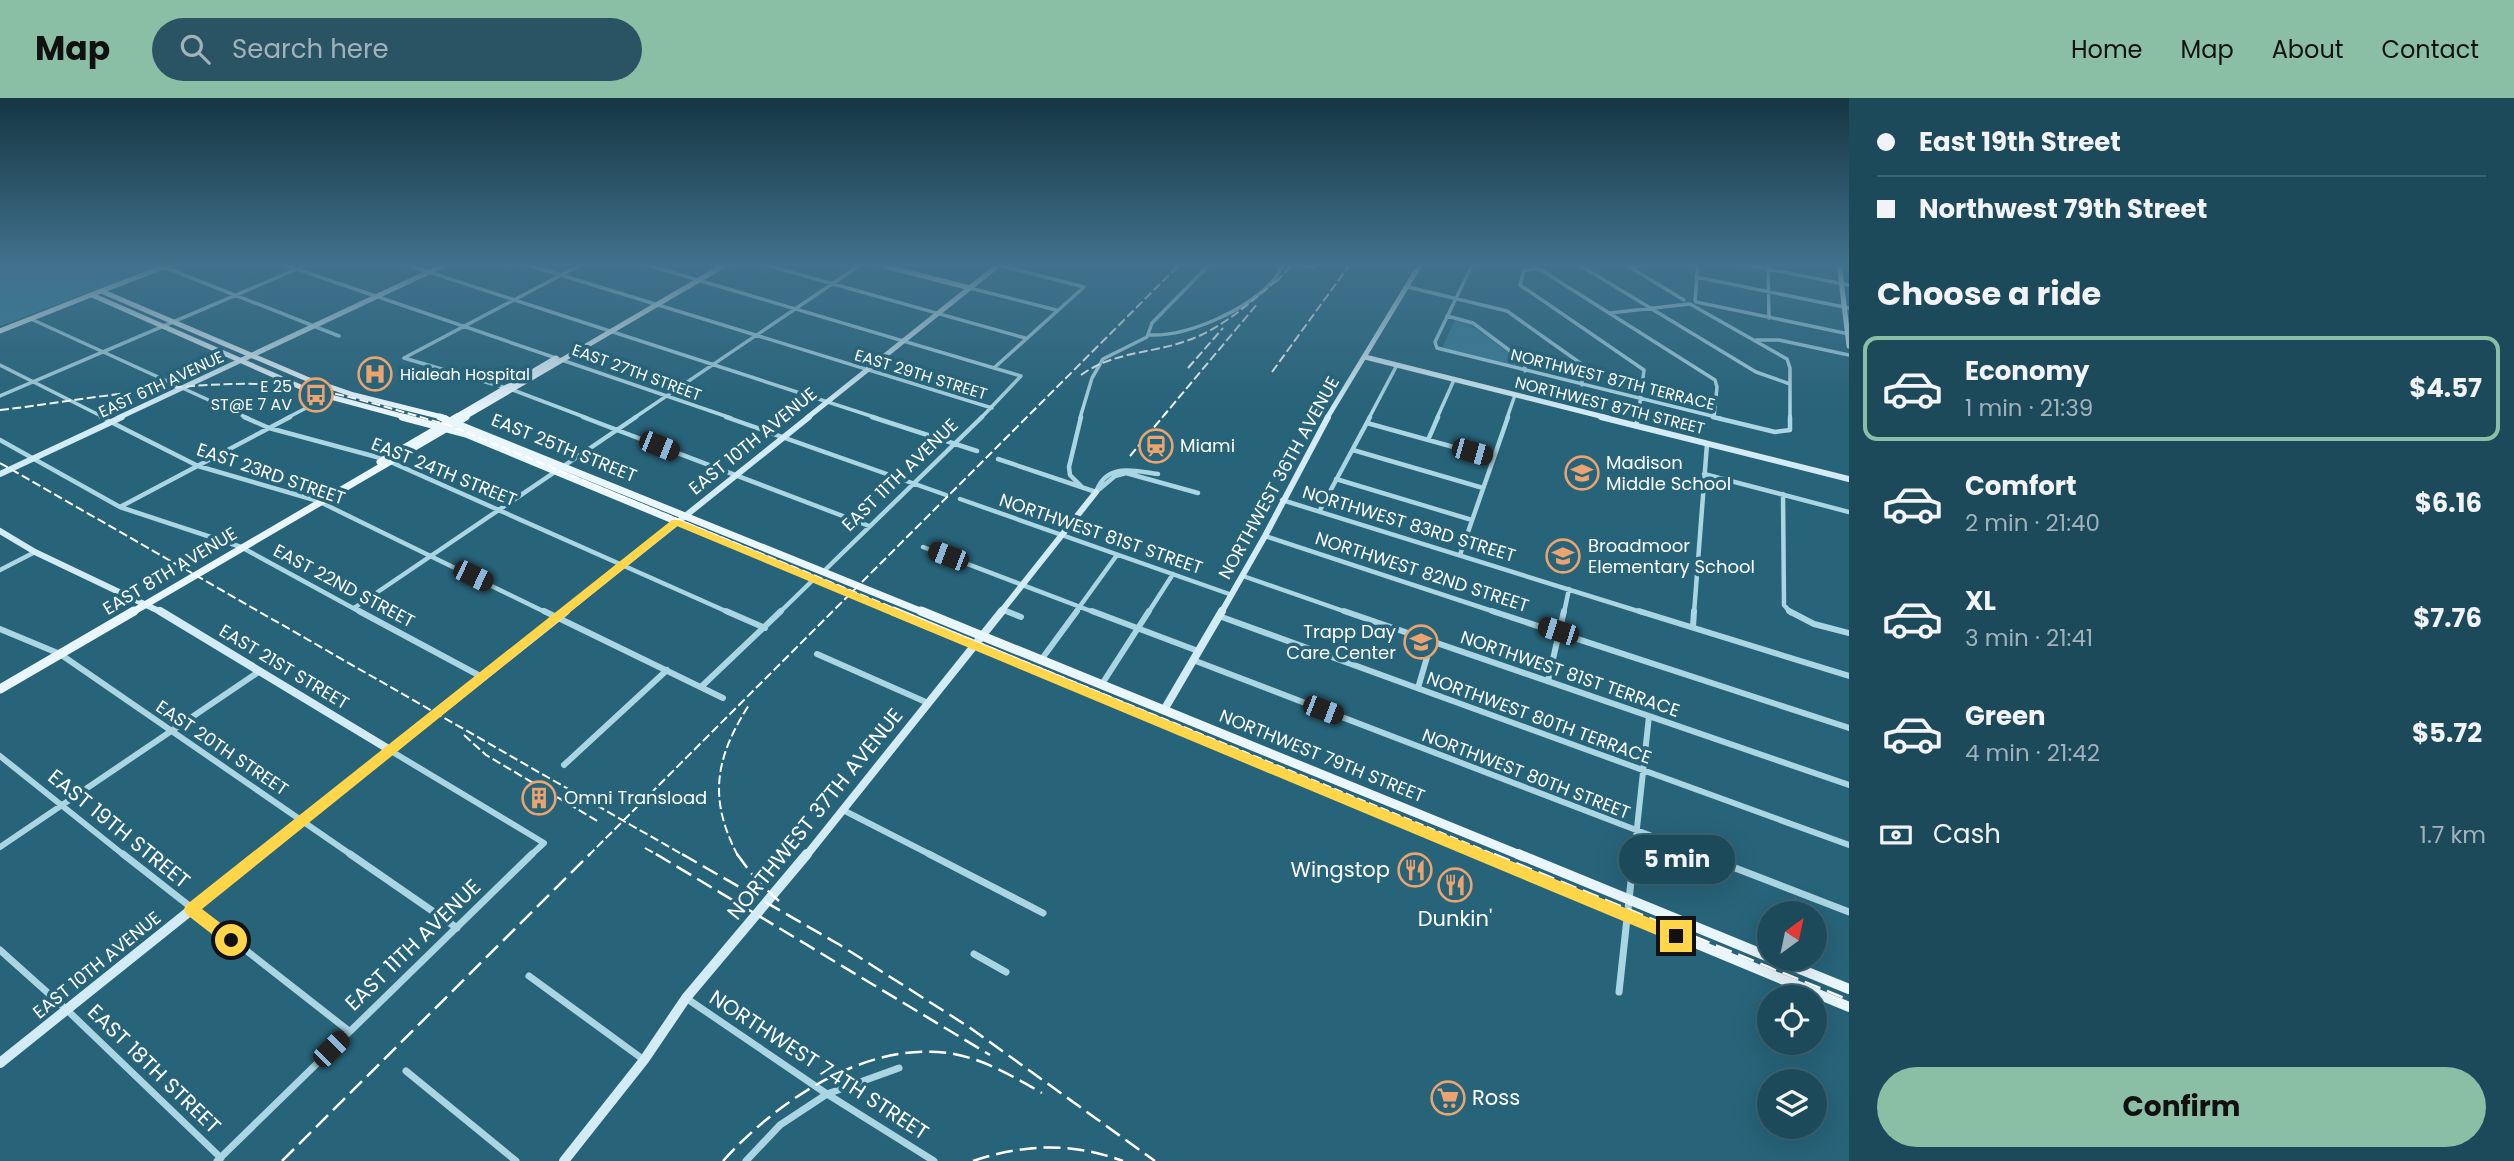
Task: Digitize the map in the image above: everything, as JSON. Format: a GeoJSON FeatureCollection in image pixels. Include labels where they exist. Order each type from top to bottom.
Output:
{"type":"FeatureCollection","features":[{"type":"Feature","properties":{"kind":"main road"},"geometry":{"type":"LineString","coordinates":[[0,331],[47,313]]}},
{"type":"Feature","properties":{"kind":"main road","name":"NORTHWEST 79TH STREET"},"geometry":{"type":"LineString","coordinates":[[133,313],[300,387],[445,427],[1849,1007]]}},
{"type":"Feature","properties":{"kind":"main road","name":"EAST 25TH STREET"},"geometry":{"type":"LineString","coordinates":[[150,313],[339,390],[455,421],[862,586]]}},
{"type":"Feature","properties":{"kind":"main road","name":"EAST 8TH AVENUE"},"geometry":{"type":"LineString","coordinates":[[0,689],[638,313]]}},
{"type":"Feature","properties":{"kind":"main road"},"geometry":{"type":"LineString","coordinates":[[758,556],[768,548]]}},
{"type":"Feature","properties":{"kind":"main road","name":"NORTHWEST 79TH STREET"},"geometry":{"type":"LineString","coordinates":[[862,586],[1757,952]]}},
{"type":"Feature","properties":{"kind":"main road"},"geometry":{"type":"LineString","coordinates":[[1805,971],[1849,989]]}},
{"type":"Feature","properties":{"kind":"street"},"geometry":{"type":"LineString","coordinates":[[0,396],[194,313]]}},
{"type":"Feature","properties":{"kind":"street"},"geometry":{"type":"LineString","coordinates":[[280,313],[339,336]]}},
{"type":"Feature","properties":{"kind":"street","name":"EAST 6TH AVENUE"},"geometry":{"type":"LineString","coordinates":[[0,474],[342,313]]}},
{"type":"Feature","properties":{"kind":"street","name":"EAST 27TH STREET"},"geometry":{"type":"LineString","coordinates":[[427,313],[946,495]]}},
{"type":"Feature","properties":{"kind":"street"},"geometry":{"type":"LineString","coordinates":[[488,313],[404,358],[509,389],[869,526]]}},
{"type":"Feature","properties":{"kind":"street"},"geometry":{"type":"LineString","coordinates":[[558,313],[977,451]]}},
{"type":"Feature","properties":{"kind":"street","name":"EAST 29TH STREET"},"geometry":{"type":"LineString","coordinates":[[685,313],[992,408]]}},
{"type":"Feature","properties":{"kind":"street"},"geometry":{"type":"LineString","coordinates":[[354,608],[788,313]]}},
{"type":"Feature","properties":{"kind":"street"},"geometry":{"type":"LineString","coordinates":[[811,313],[995,366],[1053,313]]}},
{"type":"Feature","properties":{"kind":"street"},"geometry":{"type":"LineString","coordinates":[[938,313],[1025,338]]}},
{"type":"Feature","properties":{"kind":"street","name":"EAST 10TH AVENUE"},"geometry":{"type":"LineString","coordinates":[[0,1063],[938,313]]}},
{"type":"Feature","properties":{"kind":"street"},"geometry":{"type":"LineString","coordinates":[[1148,335],[1152,323],[1162,313]]}},
{"type":"Feature","properties":{"kind":"street"},"geometry":{"type":"LineString","coordinates":[[1082,487],[1071,477],[1069,469],[1080,418],[1097,366],[1105,358],[1148,335],[1180,334],[1225,313]]}},
{"type":"Feature","properties":{"kind":"street","name":"NORTHWEST 36TH AVENUE"},"geometry":{"type":"LineString","coordinates":[[1164,710],[1243,576],[1314,439],[1392,313]]}},
{"type":"Feature","properties":{"kind":"street"},"geometry":{"type":"LineString","coordinates":[[1435,346],[1449,313]]}},
{"type":"Feature","properties":{"kind":"street"},"geometry":{"type":"LineString","coordinates":[[1509,313],[1583,365],[1582,384]]}},
{"type":"Feature","properties":{"kind":"street"},"geometry":{"type":"LineString","coordinates":[[1561,313],[1644,370],[1642,399],[1636,426]]}},
{"type":"Feature","properties":{"kind":"street"},"geometry":{"type":"LineString","coordinates":[[1610,313],[1715,380],[1717,387],[1714,417]]}},
{"type":"Feature","properties":{"kind":"street"},"geometry":{"type":"LineString","coordinates":[[1658,313],[1756,372],[1790,384]]}},
{"type":"Feature","properties":{"kind":"street"},"geometry":{"type":"LineString","coordinates":[[1708,313],[1787,359],[1790,430],[1786,433]]}},
{"type":"Feature","properties":{"kind":"street"},"geometry":{"type":"LineString","coordinates":[[1745,313],[1848,334]]}},
{"type":"Feature","properties":{"kind":"street"},"geometry":{"type":"LineString","coordinates":[[1769,313],[1769,318]]}},
{"type":"Feature","properties":{"kind":"street"},"geometry":{"type":"LineString","coordinates":[[1847,313],[1849,346]]}},
{"type":"Feature","properties":{"kind":"street"},"geometry":{"type":"LineString","coordinates":[[1447,316],[1473,323],[1525,362],[1525,371]]}},
{"type":"Feature","properties":{"kind":"street","name":"EAST 24TH STREET"},"geometry":{"type":"LineString","coordinates":[[31,319],[269,428],[387,461],[765,628]]}},
{"type":"Feature","properties":{"kind":"street"},"geometry":{"type":"LineString","coordinates":[[1756,340],[1779,340],[1849,355]]}},
{"type":"Feature","properties":{"kind":"street","name":"NORTHWEST 87TH TERRACE"},"geometry":{"type":"LineString","coordinates":[[1435,346],[1444,351],[1786,433]]}},
{"type":"Feature","properties":{"kind":"street","name":"NORTHWEST 87TH STREET"},"geometry":{"type":"LineString","coordinates":[[1365,356],[1849,479]]}},
{"type":"Feature","properties":{"kind":"street","name":"EAST 23RD STREET"},"geometry":{"type":"LineString","coordinates":[[0,365],[198,466],[318,501],[723,698]]}},
{"type":"Feature","properties":{"kind":"street"},"geometry":{"type":"LineString","coordinates":[[1320,510],[1397,365]]}},
{"type":"Feature","properties":{"kind":"street","name":"EAST 11TH AVENUE"},"geometry":{"type":"LineString","coordinates":[[824,570],[1019,381],[1021,376],[995,366]]}},
{"type":"Feature","properties":{"kind":"street"},"geometry":{"type":"LineString","coordinates":[[1428,440],[1454,380]]}},
{"type":"Feature","properties":{"kind":"street"},"geometry":{"type":"LineString","coordinates":[[1460,555],[1515,395]]}},
{"type":"Feature","properties":{"kind":"street"},"geometry":{"type":"LineString","coordinates":[[120,507],[328,396]]}},
{"type":"Feature","properties":{"kind":"street"},"geometry":{"type":"LineString","coordinates":[[1367,423],[1493,458]]}},
{"type":"Feature","properties":{"kind":"street","name":"EAST 22ND STREET"},"geometry":{"type":"LineString","coordinates":[[0,439],[120,507],[241,547],[482,677]]}},
{"type":"Feature","properties":{"kind":"street"},"geometry":{"type":"LineString","coordinates":[[1693,627],[1707,444]]}},
{"type":"Feature","properties":{"kind":"street"},"geometry":{"type":"LineString","coordinates":[[1353,450],[1483,488]]}},
{"type":"Feature","properties":{"kind":"street"},"geometry":{"type":"LineString","coordinates":[[998,459],[1096,492]]}},
{"type":"Feature","properties":{"kind":"street","name":"NORTHWEST 37TH AVENUE"},"geometry":{"type":"LineString","coordinates":[[1096,492],[1097,485],[1114,471],[1134,469],[1158,474]]}},
{"type":"Feature","properties":{"kind":"street","name":"NORTHWEST 37TH AVENUE"},"geometry":{"type":"LineString","coordinates":[[564,1161],[644,1060],[686,998],[843,810],[1096,492],[1115,476],[1126,473],[1198,493]]}},
{"type":"Feature","properties":{"kind":"street"},"geometry":{"type":"LineString","coordinates":[[1704,474],[1849,512]]}},
{"type":"Feature","properties":{"kind":"street"},"geometry":{"type":"LineString","coordinates":[[1336,479],[1472,520]]}},
{"type":"Feature","properties":{"kind":"street"},"geometry":{"type":"LineString","coordinates":[[1783,494],[1784,605],[1790,614],[1849,633]]}},
{"type":"Feature","properties":{"kind":"street","name":"NORTHWEST 81ST STREET"},"geometry":{"type":"LineString","coordinates":[[960,499],[1232,594]]}},
{"type":"Feature","properties":{"kind":"street","name":"NORTHWEST 83RD STREET"},"geometry":{"type":"LineString","coordinates":[[1282,500],[1849,676]]}},
{"type":"Feature","properties":{"kind":"street","name":"EAST 21ST STREET"},"geometry":{"type":"LineString","coordinates":[[0,531],[35,552],[147,603],[544,844]]}},
{"type":"Feature","properties":{"kind":"street","name":"NORTHWEST 82ND STREET"},"geometry":{"type":"LineString","coordinates":[[1265,536],[1849,728]]}},
{"type":"Feature","properties":{"kind":"street"},"geometry":{"type":"LineString","coordinates":[[923,547],[1198,651]]}},
{"type":"Feature","properties":{"kind":"street"},"geometry":{"type":"LineString","coordinates":[[0,570],[35,552]]}},
{"type":"Feature","properties":{"kind":"street"},"geometry":{"type":"LineString","coordinates":[[1041,660],[1117,555]]}},
{"type":"Feature","properties":{"kind":"street"},"geometry":{"type":"LineString","coordinates":[[1101,684],[1173,574]]}},
{"type":"Feature","properties":{"kind":"street","name":"NORTHWEST 81ST TERRACE"},"geometry":{"type":"LineString","coordinates":[[1243,576],[1849,785]]}},
{"type":"Feature","properties":{"kind":"street"},"geometry":{"type":"LineString","coordinates":[[701,687],[814,579]]}},
{"type":"Feature","properties":{"kind":"street"},"geometry":{"type":"LineString","coordinates":[[1548,681],[1569,589]]}},
{"type":"Feature","properties":{"kind":"street"},"geometry":{"type":"LineString","coordinates":[[1002,610],[1021,617]]}},
{"type":"Feature","properties":{"kind":"street","name":"NORTHWEST 80TH TERRACE"},"geometry":{"type":"LineString","coordinates":[[1219,616],[1849,845]]}},
{"type":"Feature","properties":{"kind":"street","name":"EAST 20TH STREET"},"geometry":{"type":"LineString","coordinates":[[0,629],[60,654],[457,928]]}},
{"type":"Feature","properties":{"kind":"street"},"geometry":{"type":"LineString","coordinates":[[1418,688],[1432,640]]}},
{"type":"Feature","properties":{"kind":"street"},"geometry":{"type":"LineString","coordinates":[[817,654],[928,703]]}},
{"type":"Feature","properties":{"kind":"street","name":"NORTHWEST 80TH STREET"},"geometry":{"type":"LineString","coordinates":[[1193,660],[1849,912]]}},
{"type":"Feature","properties":{"kind":"street"},"geometry":{"type":"LineString","coordinates":[[564,765],[667,670]]}},
{"type":"Feature","properties":{"kind":"street"},"geometry":{"type":"LineString","coordinates":[[0,847],[260,671]]}},
{"type":"Feature","properties":{"kind":"street"},"geometry":{"type":"LineString","coordinates":[[1619,992],[1649,716]]}},
{"type":"Feature","properties":{"kind":"street","name":"EAST 19TH STREET"},"geometry":{"type":"LineString","coordinates":[[0,756],[349,1031]]}},
{"type":"Feature","properties":{"kind":"street"},"geometry":{"type":"LineString","coordinates":[[843,810],[1042,913]]}},
{"type":"Feature","properties":{"kind":"street","name":"EAST 11TH AVENUE"},"geometry":{"type":"LineString","coordinates":[[219,1159],[544,844]]}},
{"type":"Feature","properties":{"kind":"street","name":"EAST 18TH STREET"},"geometry":{"type":"LineString","coordinates":[[0,950],[67,1010],[219,1159]]}},
{"type":"Feature","properties":{"kind":"street"},"geometry":{"type":"LineString","coordinates":[[974,954],[1006,972]]}},
{"type":"Feature","properties":{"kind":"street"},"geometry":{"type":"LineString","coordinates":[[529,976],[644,1060]]}},
{"type":"Feature","properties":{"kind":"street","name":"NORTHWEST 74TH STREET"},"geometry":{"type":"LineString","coordinates":[[686,998],[827,1094],[934,1161]]}},
{"type":"Feature","properties":{"kind":"street"},"geometry":{"type":"LineString","coordinates":[[746,1161],[780,1125],[827,1094],[899,1068]]}},
{"type":"Feature","properties":{"kind":"street"},"geometry":{"type":"LineString","coordinates":[[407,1071],[516,1161]]}},
{"type":"Feature","properties":{"kind":"shaded area"},"geometry":{"type":"Polygon","coordinates":[[[0,313],[36,313],[0,326],[0,313]]]}},
{"type":"Feature","properties":{"kind":"shaded area"},"geometry":{"type":"Polygon","coordinates":[[[1455,320],[1469,324],[1518,359],[1519,367],[1442,348],[1455,320]]]}},
{"type":"Feature","properties":{"kind":"railway"},"geometry":{"type":"LineString","coordinates":[[853,591],[1131,313]]}},
{"type":"Feature","properties":{"kind":"railway"},"geometry":{"type":"LineString","coordinates":[[1081,375],[1107,361],[1189,340],[1215,328],[1238,313]]}},
{"type":"Feature","properties":{"kind":"railway"},"geometry":{"type":"LineString","coordinates":[[1130,456],[1250,313]]}},
{"type":"Feature","properties":{"kind":"railway"},"geometry":{"type":"LineString","coordinates":[[1272,372],[1315,313]]}},
{"type":"Feature","properties":{"kind":"railway"},"geometry":{"type":"LineString","coordinates":[[1188,368],[1223,328]]}},
{"type":"Feature","properties":{"kind":"railway"},"geometry":{"type":"LineString","coordinates":[[0,410],[163,389],[228,384],[284,385],[332,393],[448,425],[853,591]]}},
{"type":"Feature","properties":{"kind":"railway"},"geometry":{"type":"LineString","coordinates":[[0,463],[623,821]]}},
{"type":"Feature","properties":{"kind":"railway"},"geometry":{"type":"LineString","coordinates":[[623,821],[853,591]]}},
{"type":"Feature","properties":{"kind":"railway"},"geometry":{"type":"LineString","coordinates":[[853,591],[1498,856]]}},
{"type":"Feature","properties":{"kind":"railway"},"geometry":{"type":"LineString","coordinates":[[737,854],[722,816],[720,779],[729,743],[749,705]]}},
{"type":"Feature","properties":{"kind":"railway"},"geometry":{"type":"LineString","coordinates":[[464,735],[486,755],[599,822]]}},
{"type":"Feature","properties":{"kind":"railway"},"geometry":{"type":"LineString","coordinates":[[590,854],[623,821]]}},
{"type":"Feature","properties":{"kind":"railway"},"geometry":{"type":"LineString","coordinates":[[623,821],[685,856]]}},
{"type":"Feature","properties":{"kind":"railway"},"geometry":{"type":"LineString","coordinates":[[645,848],[659,856]]}},
{"type":"Feature","properties":{"kind":"railway"},"geometry":{"type":"LineString","coordinates":[[282,1161],[590,854]]}},
{"type":"Feature","properties":{"kind":"railway"},"geometry":{"type":"LineString","coordinates":[[656,854],[990,1055]]}},
{"type":"Feature","properties":{"kind":"railway"},"geometry":{"type":"LineString","coordinates":[[682,854],[840,945],[969,1027],[1155,1161]]}},
{"type":"Feature","properties":{"kind":"railway"},"geometry":{"type":"LineString","coordinates":[[737,854],[757,881],[779,901]]}},
{"type":"Feature","properties":{"kind":"railway"},"geometry":{"type":"LineString","coordinates":[[1494,854],[1849,1000]]}},
{"type":"Feature","properties":{"kind":"railway"},"geometry":{"type":"LineString","coordinates":[[723,1161],[770,1116],[798,1096],[858,1065],[889,1056],[922,1052],[954,1054],[1000,1070],[1042,1093]]}},
{"type":"Feature","properties":{"kind":"railway"},"geometry":{"type":"LineString","coordinates":[[973,1161],[1011,1151],[1048,1148],[1085,1151],[1123,1161]]}},
{"type":"Feature","properties":{"kind":"place","name":"Hialeah Hospital"},"geometry":{"type":"Point","coordinates":[375,374]}},
{"type":"Feature","properties":{"kind":"place","name":"E 25 ST@E 7 AV"},"geometry":{"type":"Point","coordinates":[316,395]}},
{"type":"Feature","properties":{"kind":"place","name":"Miami"},"geometry":{"type":"Point","coordinates":[1156,446]}},
{"type":"Feature","properties":{"kind":"place","name":"Madison Middle School"},"geometry":{"type":"Point","coordinates":[1582,473]}},
{"type":"Feature","properties":{"kind":"place","name":"Broadmoor Elementary School"},"geometry":{"type":"Point","coordinates":[1563,556]}},
{"type":"Feature","properties":{"kind":"place","name":"Trapp Day Care Center"},"geometry":{"type":"Point","coordinates":[1421,642]}},
{"type":"Feature","properties":{"kind":"place","name":"Omni Transload"},"geometry":{"type":"Point","coordinates":[539,798]}},
{"type":"Feature","properties":{"kind":"place","name":"Wingstop"},"geometry":{"type":"Point","coordinates":[1415,870]}},
{"type":"Feature","properties":{"kind":"place","name":"Dunkin'"},"geometry":{"type":"Point","coordinates":[1455,885]}},
{"type":"Feature","properties":{"kind":"place","name":"Ross"},"geometry":{"type":"Point","coordinates":[1448,1098]}},
{"type":"Feature","properties":{"kind":"route"},"geometry":{"type":"LineString","coordinates":[[231,940],[191,909],[676,522],[1676,936]]}}]}
